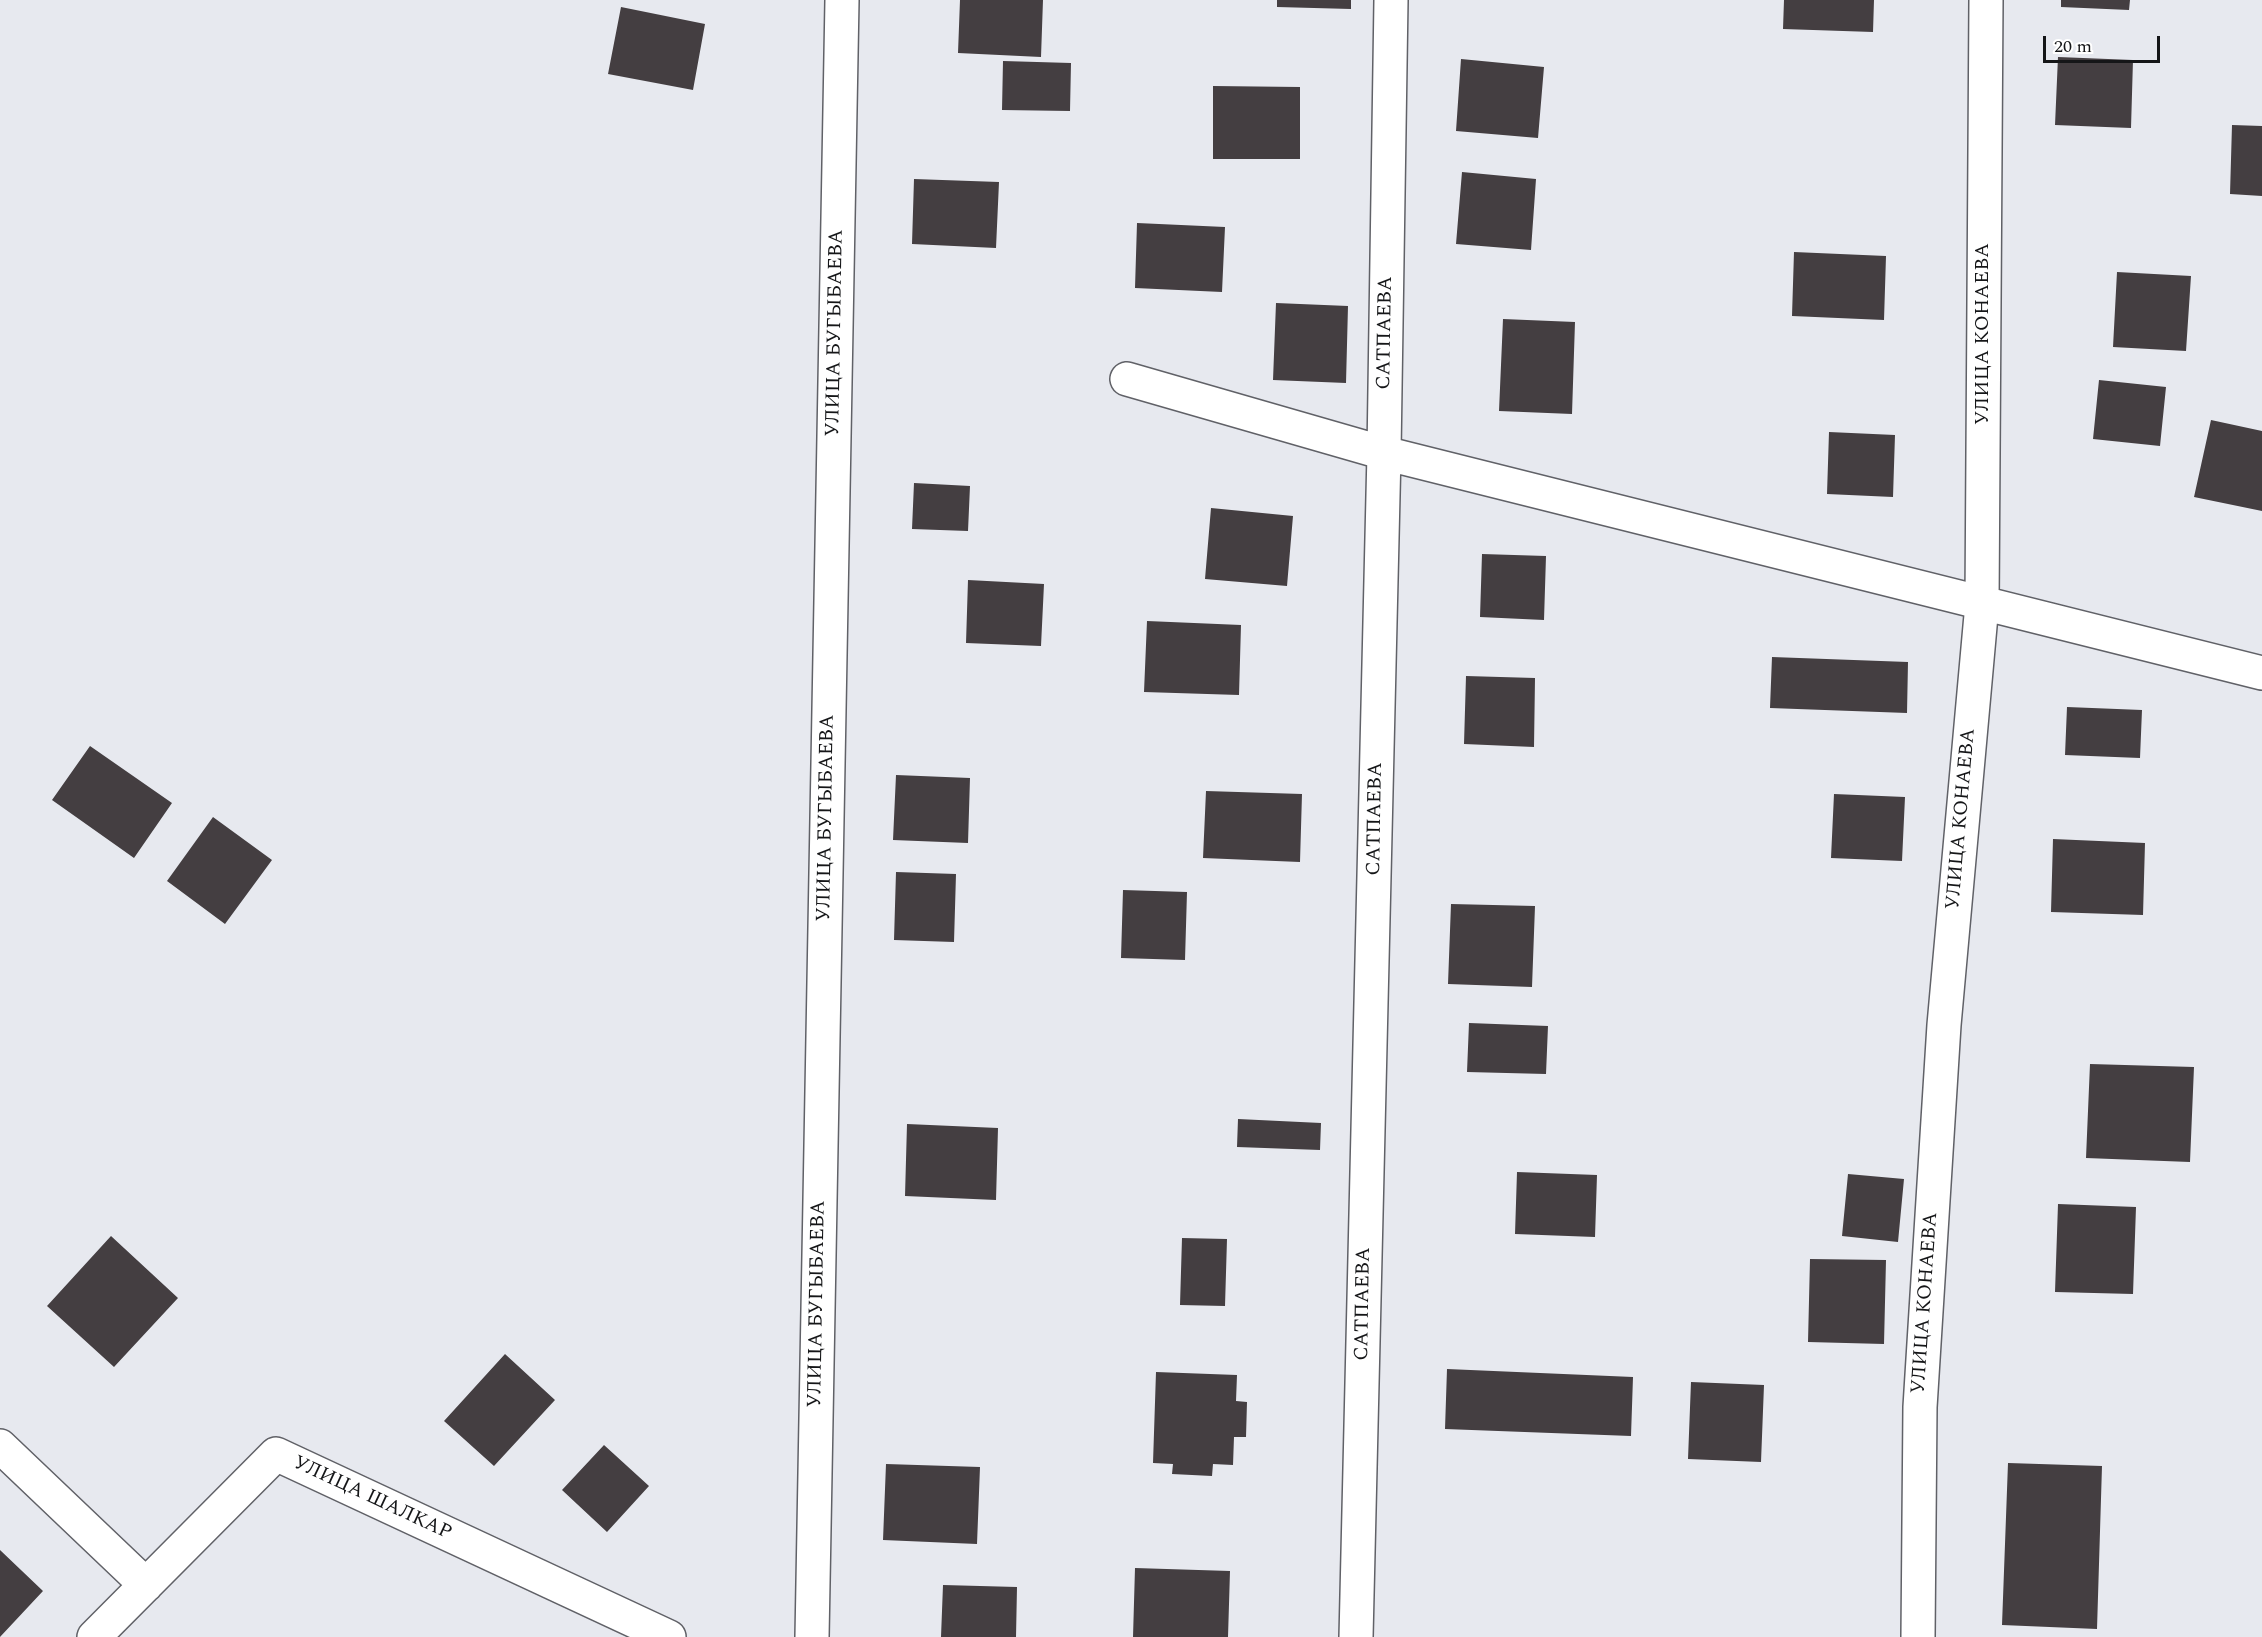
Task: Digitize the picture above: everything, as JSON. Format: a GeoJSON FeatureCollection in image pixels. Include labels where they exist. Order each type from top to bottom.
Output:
{"type":"FeatureCollection","features":[{"type":"Feature","properties":{"kind":"street","name":"УЛИЦА БУГЫБАЕВА"},"geometry":{"type":"LineString","coordinates":[[812,1637],[842,0]]}},
{"type":"Feature","properties":{"kind":"street","name":"САТПАЕВА"},"geometry":{"type":"LineString","coordinates":[[1356,1637],[1384,453],[1391,0]]}},
{"type":"Feature","properties":{"kind":"street","name":"УЛИЦА КОНАЕВА"},"geometry":{"type":"LineString","coordinates":[[1918,1637],[1920,1407],[1944,1025],[1982,604],[1986,0]]}},
{"type":"Feature","properties":{"kind":"street"},"geometry":{"type":"LineString","coordinates":[[1126,379],[1384,453],[2262,674]]}},
{"type":"Feature","properties":{"kind":"street"},"geometry":{"type":"LineString","coordinates":[[0,1446],[146,1585]]}},
{"type":"Feature","properties":{"kind":"street","name":"УЛИЦА ШАЛКАР"},"geometry":{"type":"LineString","coordinates":[[94,1637],[276,1454],[669,1637]]}},
{"type":"Feature","properties":{"kind":"building"},"geometry":{"type":"Polygon","coordinates":[[[960,0],[1043,0],[1041,57],[958,53],[960,0]]]}},
{"type":"Feature","properties":{"kind":"building"},"geometry":{"type":"Polygon","coordinates":[[[1277,0],[1351,0],[1351,9],[1277,7],[1277,0]]]}},
{"type":"Feature","properties":{"kind":"building"},"geometry":{"type":"Polygon","coordinates":[[[1784,0],[1874,0],[1873,32],[1783,29],[1784,0]]]}},
{"type":"Feature","properties":{"kind":"building"},"geometry":{"type":"Polygon","coordinates":[[[2061,0],[2130,0],[2129,10],[2061,7],[2061,0]]]}},
{"type":"Feature","properties":{"kind":"building"},"geometry":{"type":"Polygon","coordinates":[[[621,7],[705,24],[693,90],[608,74],[621,7]]]}},
{"type":"Feature","properties":{"kind":"building"},"geometry":{"type":"Polygon","coordinates":[[[2058,57],[2133,60],[2131,128],[2055,125],[2058,57]]]}},
{"type":"Feature","properties":{"kind":"building"},"geometry":{"type":"Polygon","coordinates":[[[1461,59],[1544,67],[1538,138],[1456,131],[1461,59]]]}},
{"type":"Feature","properties":{"kind":"building"},"geometry":{"type":"Polygon","coordinates":[[[1003,61],[1071,63],[1070,111],[1002,110],[1003,61]]]}},
{"type":"Feature","properties":{"kind":"building"},"geometry":{"type":"Polygon","coordinates":[[[1213,86],[1300,87],[1300,159],[1213,159],[1213,86]]]}},
{"type":"Feature","properties":{"kind":"building"},"geometry":{"type":"Polygon","coordinates":[[[2232,125],[2262,126],[2262,196],[2230,194],[2232,125]]]}},
{"type":"Feature","properties":{"kind":"building"},"geometry":{"type":"Polygon","coordinates":[[[1462,172],[1536,179],[1531,250],[1456,244],[1462,172]]]}},
{"type":"Feature","properties":{"kind":"building"},"geometry":{"type":"Polygon","coordinates":[[[914,179],[999,182],[996,248],[912,244],[914,179]]]}},
{"type":"Feature","properties":{"kind":"building"},"geometry":{"type":"Polygon","coordinates":[[[1137,223],[1225,227],[1222,292],[1135,288],[1137,223]]]}},
{"type":"Feature","properties":{"kind":"building"},"geometry":{"type":"Polygon","coordinates":[[[1794,252],[1886,256],[1884,320],[1792,316],[1794,252]]]}},
{"type":"Feature","properties":{"kind":"building"},"geometry":{"type":"Polygon","coordinates":[[[2117,272],[2191,276],[2186,351],[2113,347],[2117,272]]]}},
{"type":"Feature","properties":{"kind":"building"},"geometry":{"type":"Polygon","coordinates":[[[1276,303],[1348,306],[1346,383],[1273,380],[1276,303]]]}},
{"type":"Feature","properties":{"kind":"building"},"geometry":{"type":"Polygon","coordinates":[[[1503,319],[1575,322],[1572,414],[1499,411],[1503,319]]]}},
{"type":"Feature","properties":{"kind":"building"},"geometry":{"type":"Polygon","coordinates":[[[2099,380],[2166,387],[2160,446],[2093,439],[2099,380]]]}},
{"type":"Feature","properties":{"kind":"building"},"geometry":{"type":"Polygon","coordinates":[[[2211,420],[2262,431],[2262,511],[2194,497],[2211,420]]]}},
{"type":"Feature","properties":{"kind":"building"},"geometry":{"type":"Polygon","coordinates":[[[1829,432],[1895,435],[1893,497],[1827,494],[1829,432]]]}},
{"type":"Feature","properties":{"kind":"building"},"geometry":{"type":"Polygon","coordinates":[[[914,483],[970,486],[968,531],[912,529],[914,483]]]}},
{"type":"Feature","properties":{"kind":"building"},"geometry":{"type":"Polygon","coordinates":[[[1211,508],[1293,516],[1287,586],[1205,579],[1211,508]]]}},
{"type":"Feature","properties":{"kind":"building"},"geometry":{"type":"Polygon","coordinates":[[[1482,554],[1546,556],[1544,620],[1480,617],[1482,554]]]}},
{"type":"Feature","properties":{"kind":"building"},"geometry":{"type":"Polygon","coordinates":[[[968,580],[1044,584],[1041,646],[966,643],[968,580]]]}},
{"type":"Feature","properties":{"kind":"building"},"geometry":{"type":"Polygon","coordinates":[[[1147,621],[1241,625],[1239,695],[1144,692],[1147,621]]]}},
{"type":"Feature","properties":{"kind":"building"},"geometry":{"type":"Polygon","coordinates":[[[1772,657],[1908,662],[1907,713],[1770,708],[1772,657]]]}},
{"type":"Feature","properties":{"kind":"building"},"geometry":{"type":"Polygon","coordinates":[[[1466,676],[1535,678],[1534,747],[1464,744],[1466,676]]]}},
{"type":"Feature","properties":{"kind":"building"},"geometry":{"type":"Polygon","coordinates":[[[2067,707],[2142,710],[2140,758],[2065,755],[2067,707]]]}},
{"type":"Feature","properties":{"kind":"building"},"geometry":{"type":"Polygon","coordinates":[[[90,746],[172,803],[134,858],[52,800],[90,746]]]}},
{"type":"Feature","properties":{"kind":"building"},"geometry":{"type":"Polygon","coordinates":[[[896,775],[970,778],[968,843],[893,840],[896,775]]]}},
{"type":"Feature","properties":{"kind":"building"},"geometry":{"type":"Polygon","coordinates":[[[1206,791],[1302,794],[1300,862],[1203,858],[1206,791]]]}},
{"type":"Feature","properties":{"kind":"building"},"geometry":{"type":"Polygon","coordinates":[[[1834,794],[1905,797],[1902,861],[1831,858],[1834,794]]]}},
{"type":"Feature","properties":{"kind":"building"},"geometry":{"type":"Polygon","coordinates":[[[213,817],[272,860],[225,924],[167,881],[213,817]]]}},
{"type":"Feature","properties":{"kind":"building"},"geometry":{"type":"Polygon","coordinates":[[[2053,839],[2145,843],[2143,915],[2051,912],[2053,839]]]}},
{"type":"Feature","properties":{"kind":"building"},"geometry":{"type":"Polygon","coordinates":[[[896,872],[956,874],[954,942],[894,940],[896,872]]]}},
{"type":"Feature","properties":{"kind":"building"},"geometry":{"type":"Polygon","coordinates":[[[1123,890],[1187,892],[1185,960],[1121,958],[1123,890]]]}},
{"type":"Feature","properties":{"kind":"building"},"geometry":{"type":"Polygon","coordinates":[[[1451,904],[1535,906],[1532,987],[1448,984],[1451,904]]]}},
{"type":"Feature","properties":{"kind":"building"},"geometry":{"type":"Polygon","coordinates":[[[1469,1023],[1548,1026],[1546,1074],[1467,1072],[1469,1023]]]}},
{"type":"Feature","properties":{"kind":"building"},"geometry":{"type":"Polygon","coordinates":[[[2090,1064],[2194,1067],[2190,1162],[2086,1158],[2090,1064]]]}},
{"type":"Feature","properties":{"kind":"building"},"geometry":{"type":"Polygon","coordinates":[[[1238,1119],[1321,1123],[1320,1150],[1237,1147],[1238,1119]]]}},
{"type":"Feature","properties":{"kind":"building"},"geometry":{"type":"Polygon","coordinates":[[[907,1124],[998,1128],[996,1200],[905,1196],[907,1124]]]}},
{"type":"Feature","properties":{"kind":"building"},"geometry":{"type":"Polygon","coordinates":[[[1517,1172],[1597,1175],[1595,1237],[1515,1234],[1517,1172]]]}},
{"type":"Feature","properties":{"kind":"building"},"geometry":{"type":"Polygon","coordinates":[[[1848,1174],[1904,1179],[1898,1242],[1842,1236],[1848,1174]]]}},
{"type":"Feature","properties":{"kind":"building"},"geometry":{"type":"Polygon","coordinates":[[[2058,1204],[2136,1207],[2133,1294],[2055,1292],[2058,1204]]]}},
{"type":"Feature","properties":{"kind":"building"},"geometry":{"type":"Polygon","coordinates":[[[111,1236],[178,1298],[114,1367],[47,1306],[111,1236]]]}},
{"type":"Feature","properties":{"kind":"building"},"geometry":{"type":"Polygon","coordinates":[[[1182,1238],[1227,1239],[1225,1306],[1180,1305],[1182,1238]]]}},
{"type":"Feature","properties":{"kind":"building"},"geometry":{"type":"Polygon","coordinates":[[[1810,1259],[1886,1260],[1884,1344],[1808,1342],[1810,1259]]]}},
{"type":"Feature","properties":{"kind":"building"},"geometry":{"type":"Polygon","coordinates":[[[505,1354],[555,1400],[494,1466],[444,1421],[505,1354]]]}},
{"type":"Feature","properties":{"kind":"building"},"geometry":{"type":"Polygon","coordinates":[[[1447,1369],[1633,1377],[1631,1436],[1445,1429],[1447,1369]]]}},
{"type":"Feature","properties":{"kind":"building"},"geometry":{"type":"Polygon","coordinates":[[[1156,1372],[1237,1375],[1236,1401],[1247,1402],[1246,1437],[1234,1437],[1233,1465],[1213,1464],[1212,1476],[1172,1474],[1173,1464],[1153,1463],[1156,1372]]]}},
{"type":"Feature","properties":{"kind":"building"},"geometry":{"type":"Polygon","coordinates":[[[1691,1382],[1764,1385],[1761,1462],[1688,1459],[1691,1382]]]}},
{"type":"Feature","properties":{"kind":"building"},"geometry":{"type":"Polygon","coordinates":[[[604,1445],[649,1486],[607,1532],[562,1490],[604,1445]]]}},
{"type":"Feature","properties":{"kind":"building"},"geometry":{"type":"Polygon","coordinates":[[[2008,1463],[2102,1466],[2097,1629],[2002,1625],[2008,1463]]]}},
{"type":"Feature","properties":{"kind":"building"},"geometry":{"type":"Polygon","coordinates":[[[886,1464],[980,1467],[977,1544],[883,1540],[886,1464]]]}},
{"type":"Feature","properties":{"kind":"building"},"geometry":{"type":"Polygon","coordinates":[[[0,1550],[43,1591],[0,1637],[0,1550]]]}},
{"type":"Feature","properties":{"kind":"building"},"geometry":{"type":"Polygon","coordinates":[[[1135,1568],[1230,1571],[1228,1637],[1133,1637],[1135,1568]]]}},
{"type":"Feature","properties":{"kind":"building"},"geometry":{"type":"Polygon","coordinates":[[[943,1585],[1017,1587],[1016,1637],[941,1637],[943,1585]]]}}]}
